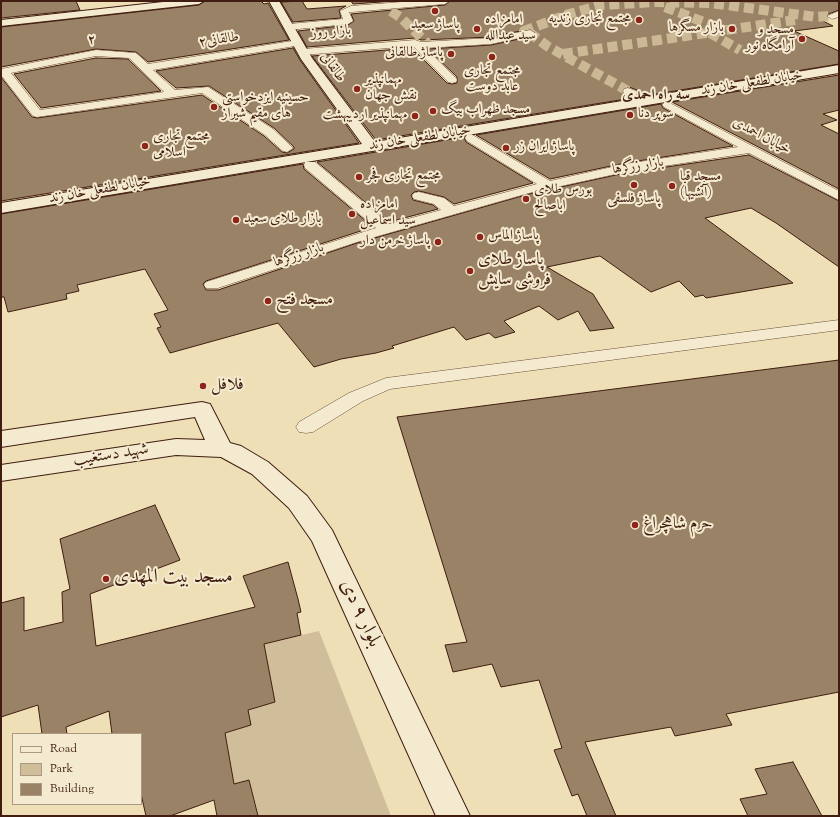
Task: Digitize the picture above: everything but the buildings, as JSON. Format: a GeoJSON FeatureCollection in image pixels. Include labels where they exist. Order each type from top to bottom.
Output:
{"type":"FeatureCollection","features":[{"type":"Feature","properties":{"kind":"street"},"geometry":{"type":"LineString","coordinates":[[1,24],[199,1]]}},
{"type":"Feature","properties":{"kind":"street","name":"طالقانی"},"geometry":{"type":"LineString","coordinates":[[274,1],[301,48],[337,102],[372,147]]}},
{"type":"Feature","properties":{"kind":"street"},"geometry":{"type":"LineString","coordinates":[[289,27],[348,21],[344,10],[349,5],[445,1]]}},
{"type":"Feature","properties":{"kind":"street","name":"بازار روز"},"geometry":{"type":"LineString","coordinates":[[348,21],[365,46]]}},
{"type":"Feature","properties":{"kind":"street","name":"بازار روز"},"geometry":{"type":"LineString","coordinates":[[301,48],[424,45],[491,41],[530,33]]}},
{"type":"Feature","properties":{"kind":"street"},"geometry":{"type":"LineString","coordinates":[[424,45],[420,49],[452,80]]}},
{"type":"Feature","properties":{"kind":"street","name":"طالقانی۲"},"geometry":{"type":"LineString","coordinates":[[145,68],[301,48]]}},
{"type":"Feature","properties":{"kind":"street","name":"۲"},"geometry":{"type":"LineString","coordinates":[[3,72],[96,53],[132,55],[172,94]]}},
{"type":"Feature","properties":{"kind":"street","name":"خیابان لطفعلی خان زند"},"geometry":{"type":"LineString","coordinates":[[1,208],[839,69]]}},
{"type":"Feature","properties":{"kind":"street"},"geometry":{"type":"LineString","coordinates":[[3,72],[37,114],[204,89],[269,132],[287,148]]}},
{"type":"Feature","properties":{"kind":"street","name":"خیابان احمدی"},"geometry":{"type":"LineString","coordinates":[[668,105],[839,196]]}},
{"type":"Feature","properties":{"kind":"street"},"geometry":{"type":"LineString","coordinates":[[471,138],[548,185]]}},
{"type":"Feature","properties":{"kind":"street","name":"بازار زرگرها"},"geometry":{"type":"LineString","coordinates":[[212,285],[352,238],[388,230],[548,185],[625,168],[752,149]]}},
{"type":"Feature","properties":{"kind":"street"},"geometry":{"type":"LineString","coordinates":[[310,165],[388,230]]}},
{"type":"Feature","properties":{"kind":"street"},"geometry":{"type":"LineString","coordinates":[[419,196],[439,202],[453,212]]}},
{"type":"Feature","properties":{"kind":"street"},"geometry":{"type":"LineString","coordinates":[[306,427],[356,397],[386,384],[839,325]]}},
{"type":"Feature","properties":{"kind":"street","name":"شهید دستغیب"},"geometry":{"type":"LineString","coordinates":[[1,439],[202,409],[221,449],[176,447],[145,450],[1,473]]}},
{"type":"Feature","properties":{"kind":"street","name":"بلوار ۹ دی"},"geometry":{"type":"LineString","coordinates":[[221,449],[233,452],[260,468],[298,502],[323,537],[453,816]]}},
{"type":"Feature","properties":{"kind":"green space"},"geometry":{"type":"Polygon","coordinates":[[[319,631],[391,816],[258,816],[249,780],[234,784],[225,733],[251,725],[247,710],[275,702],[264,644],[319,631]]]}},
{"type":"Feature","properties":{"kind":"tunnel"},"geometry":{"type":"LineString","coordinates":[[628,91],[547,46],[530,33],[524,31],[569,14],[602,5],[656,2],[711,3],[816,17],[832,16]]}},
{"type":"Feature","properties":{"kind":"tunnel"},"geometry":{"type":"LineString","coordinates":[[665,7],[724,30]]}},
{"type":"Feature","properties":{"kind":"tunnel"},"geometry":{"type":"LineString","coordinates":[[391,11],[400,17],[428,44]]}},
{"type":"Feature","properties":{"kind":"tunnel"},"geometry":{"type":"LineString","coordinates":[[563,54],[795,20]]}},
{"type":"Feature","properties":{"kind":"tunnel"},"geometry":{"type":"LineString","coordinates":[[710,33],[740,50]]}},
{"type":"Feature","properties":{"kind":"place","name":"پاساژ سعید"},"geometry":{"type":"Point","coordinates":[435,11]}},
{"type":"Feature","properties":{"kind":"place","name":"مجتمع تجاری زندیه"},"geometry":{"type":"Point","coordinates":[639,20]}},
{"type":"Feature","properties":{"kind":"place","name":"امامزاده سید عبدالله"},"geometry":{"type":"Point","coordinates":[477,29]}},
{"type":"Feature","properties":{"kind":"place","name":"بازار مسگرها"},"geometry":{"type":"Point","coordinates":[732,29]}},
{"type":"Feature","properties":{"kind":"place","name":"مسجد و آرامگاه نور"},"geometry":{"type":"Point","coordinates":[802,39]}},
{"type":"Feature","properties":{"kind":"place","name":"پاساژ طالقانی"},"geometry":{"type":"Point","coordinates":[451,54]}},
{"type":"Feature","properties":{"kind":"place","name":"مجتمع تجاری عابد دوست"},"geometry":{"type":"Point","coordinates":[492,57]}},
{"type":"Feature","properties":{"kind":"place","name":"مهمانپذیر نقش جهان"},"geometry":{"type":"Point","coordinates":[357,89]}},
{"type":"Feature","properties":{"kind":"place","name":"حسینیه ایزدخواستی های مقیم شیراز"},"geometry":{"type":"Point","coordinates":[214,107]}},
{"type":"Feature","properties":{"kind":"place","name":"مسجد ظهراب بیگ"},"geometry":{"type":"Point","coordinates":[433,111]}},
{"type":"Feature","properties":{"kind":"place","name":"سوپر دنا"},"geometry":{"type":"Point","coordinates":[630,115]}},
{"type":"Feature","properties":{"kind":"place","name":"مهمانپذیر اردیبهشت"},"geometry":{"type":"Point","coordinates":[415,116]}},
{"type":"Feature","properties":{"kind":"place","name":"مجتمع تجاری اسلامی"},"geometry":{"type":"Point","coordinates":[145,146]}},
{"type":"Feature","properties":{"kind":"place","name":"پاساژ ایران زر"},"geometry":{"type":"Point","coordinates":[506,148]}},
{"type":"Feature","properties":{"kind":"place","name":"مجتمع تجاری فجر"},"geometry":{"type":"Point","coordinates":[359,177]}},
{"type":"Feature","properties":{"kind":"place","name":"پاساژ فلسفی"},"geometry":{"type":"Point","coordinates":[634,185]}},
{"type":"Feature","properties":{"kind":"place","name":"مسجد قبا (آتشیها)"},"geometry":{"type":"Point","coordinates":[672,186]}},
{"type":"Feature","properties":{"kind":"place","name":"بورس طلای اباصالح"},"geometry":{"type":"Point","coordinates":[526,199]}},
{"type":"Feature","properties":{"kind":"place","name":"امامزاده سید اسماعیل"},"geometry":{"type":"Point","coordinates":[352,214]}},
{"type":"Feature","properties":{"kind":"place","name":"بازار طلای سعید"},"geometry":{"type":"Point","coordinates":[236,220]}},
{"type":"Feature","properties":{"kind":"place","name":"پاساژ الماس"},"geometry":{"type":"Point","coordinates":[480,237]}},
{"type":"Feature","properties":{"kind":"place","name":"پاساژ خرمن دار"},"geometry":{"type":"Point","coordinates":[438,242]}},
{"type":"Feature","properties":{"kind":"place","name":"پاساژ طلای فروشی سایش"},"geometry":{"type":"Point","coordinates":[470,271]}},
{"type":"Feature","properties":{"kind":"place","name":"مسجد فتح"},"geometry":{"type":"Point","coordinates":[268,301]}},
{"type":"Feature","properties":{"kind":"place","name":"فلافل"},"geometry":{"type":"Point","coordinates":[203,386]}},
{"type":"Feature","properties":{"kind":"place","name":"حرم شاهچراغ"},"geometry":{"type":"Point","coordinates":[635,525]}},
{"type":"Feature","properties":{"kind":"place","name":"مسجد بیت المهدی"},"geometry":{"type":"Point","coordinates":[106,579]}},
{"type":"Feature","properties":{"kind":"district","name":"سه راه احمدی"},"geometry":{"type":"Point","coordinates":[656,96]}}]}
